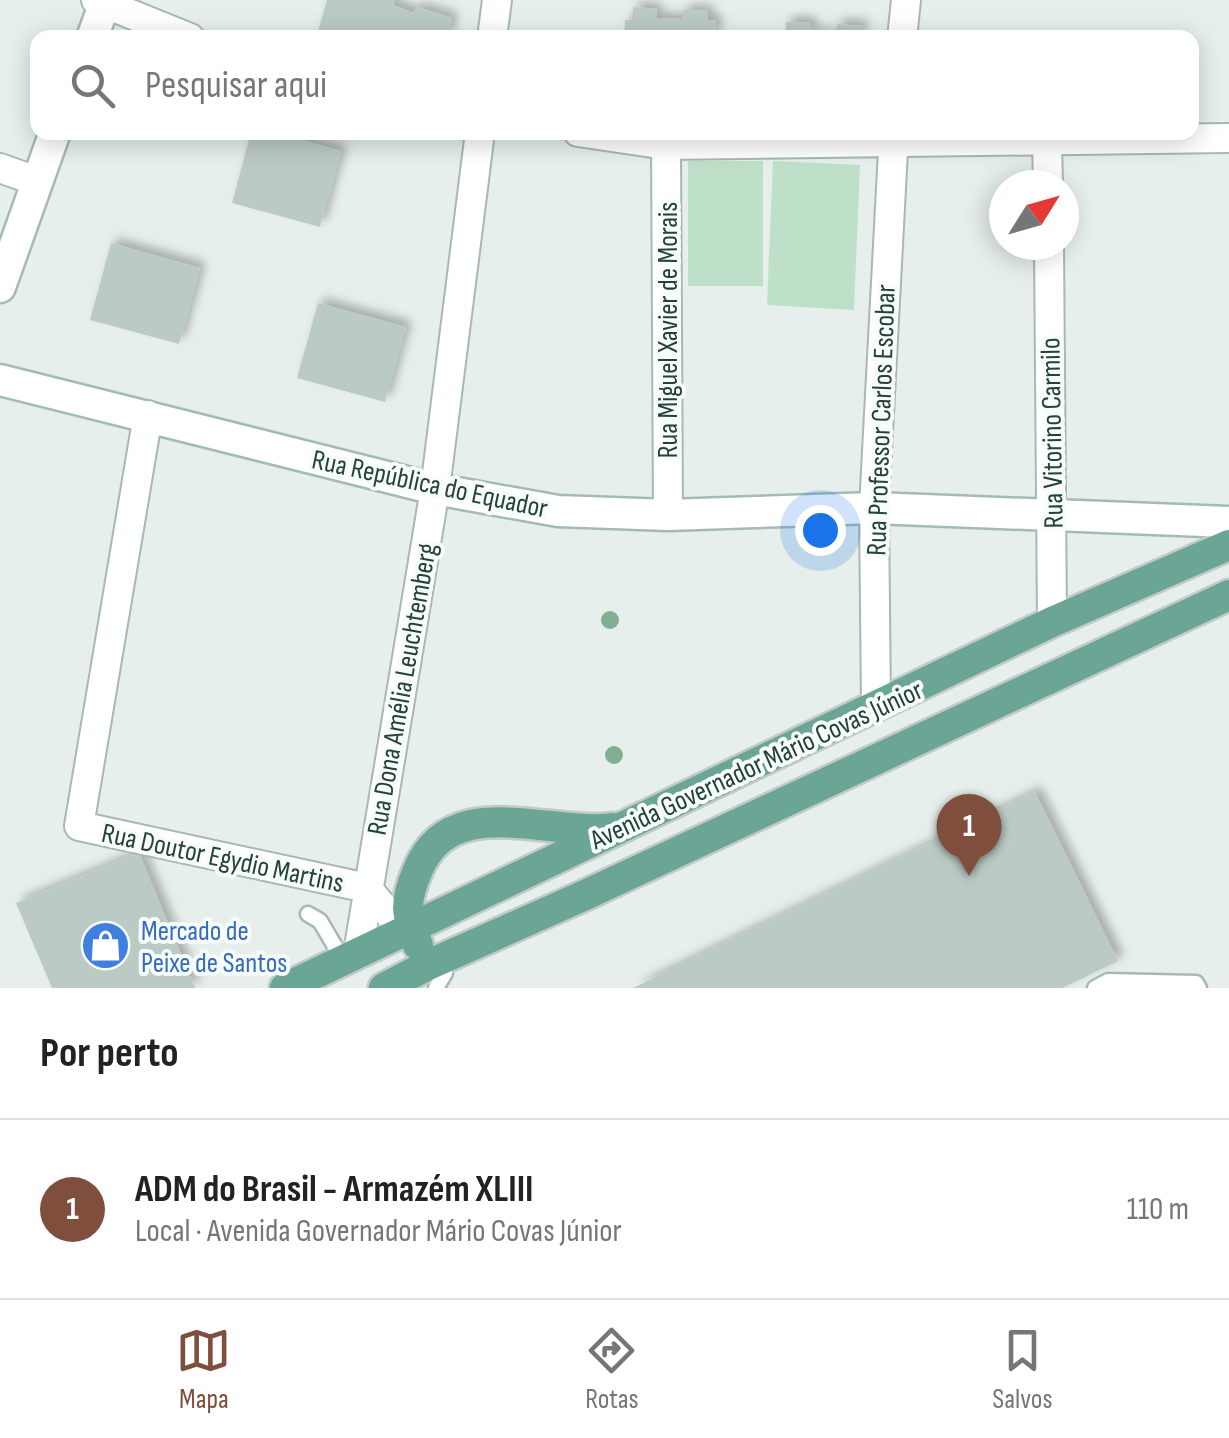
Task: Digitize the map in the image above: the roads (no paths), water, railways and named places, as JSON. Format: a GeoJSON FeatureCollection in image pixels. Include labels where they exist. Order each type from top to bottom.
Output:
{"type":"FeatureCollection","features":[{"type":"Feature","properties":{"kind":"main road","name":"Avenida Governador Mário Covas Júnior"},"geometry":{"type":"LineString","coordinates":[[285,988],[1052,622],[1229,545]]}},
{"type":"Feature","properties":{"kind":"main road","name":"Avenida Governador Mário Covas Júnior"},"geometry":{"type":"LineString","coordinates":[[384,988],[436,975],[583,896],[1229,596]]}},
{"type":"Feature","properties":{"kind":"main road"},"geometry":{"type":"LineString","coordinates":[[583,896],[501,952],[436,975],[411,928],[407,898],[420,863],[446,837],[465,825],[485,820],[596,830],[625,826]]}},
{"type":"Feature","properties":{"kind":"street"},"geometry":{"type":"LineString","coordinates":[[493,30],[498,0]]}},
{"type":"Feature","properties":{"kind":"street"},"geometry":{"type":"LineString","coordinates":[[903,30],[906,0]]}},
{"type":"Feature","properties":{"kind":"street"},"geometry":{"type":"LineString","coordinates":[[94,30],[102,2],[170,30]]}},
{"type":"Feature","properties":{"kind":"street"},"geometry":{"type":"LineString","coordinates":[[1199,139],[1229,138]]}},
{"type":"Feature","properties":{"kind":"street"},"geometry":{"type":"LineString","coordinates":[[0,286],[52,140]]}},
{"type":"Feature","properties":{"kind":"street","name":"Rua Dona Amélia Leuchtemberg"},"geometry":{"type":"LineString","coordinates":[[351,956],[367,888],[436,488],[479,140]]}},
{"type":"Feature","properties":{"kind":"street"},"geometry":{"type":"LineString","coordinates":[[632,140],[666,145],[808,140]]}},
{"type":"Feature","properties":{"kind":"street","name":"Rua Professor Carlos Escobar"},"geometry":{"type":"LineString","coordinates":[[876,707],[874,508],[893,140]]}},
{"type":"Feature","properties":{"kind":"street"},"geometry":{"type":"LineString","coordinates":[[985,140],[1138,140]]}},
{"type":"Feature","properties":{"kind":"street"},"geometry":{"type":"LineString","coordinates":[[1047,142],[1048,170]]}},
{"type":"Feature","properties":{"kind":"street","name":"Rua Miguel Xavier de Morais"},"geometry":{"type":"LineString","coordinates":[[666,145],[668,514]]}},
{"type":"Feature","properties":{"kind":"street"},"geometry":{"type":"LineString","coordinates":[[0,168],[36,181]]}},
{"type":"Feature","properties":{"kind":"street","name":"Rua Vitorino Carmilo"},"geometry":{"type":"LineString","coordinates":[[1048,260],[1052,622]]}},
{"type":"Feature","properties":{"kind":"street","name":"Rua República do Equador"},"geometry":{"type":"LineString","coordinates":[[0,380],[436,488],[558,512],[668,514],[874,508],[1229,522]]}},
{"type":"Feature","properties":{"kind":"street","name":"Rua Doutor Egydio Martins"},"geometry":{"type":"LineString","coordinates":[[148,415],[80,826],[367,888]]}},
{"type":"Feature","properties":{"kind":"street"},"geometry":{"type":"LineString","coordinates":[[367,888],[394,920],[411,928]]}},
{"type":"Feature","properties":{"kind":"lane"},"geometry":{"type":"LineString","coordinates":[[550,918],[724,842],[1229,608]]}},
{"type":"Feature","properties":{"kind":"lane"},"geometry":{"type":"LineString","coordinates":[[308,914],[320,921],[351,956]]}},
{"type":"Feature","properties":{"kind":"lane"},"geometry":{"type":"LineString","coordinates":[[1095,988],[1108,982],[1196,983],[1199,988]]}},
{"type":"Feature","properties":{"kind":"place","name":"ADM do Brasil - Armazém XLIII"},"geometry":{"type":"Point","coordinates":[969,876]}},
{"type":"Feature","properties":{"kind":"place","name":"Mercado de Peixe de Santos"},"geometry":{"type":"Point","coordinates":[106,946]}}]}
